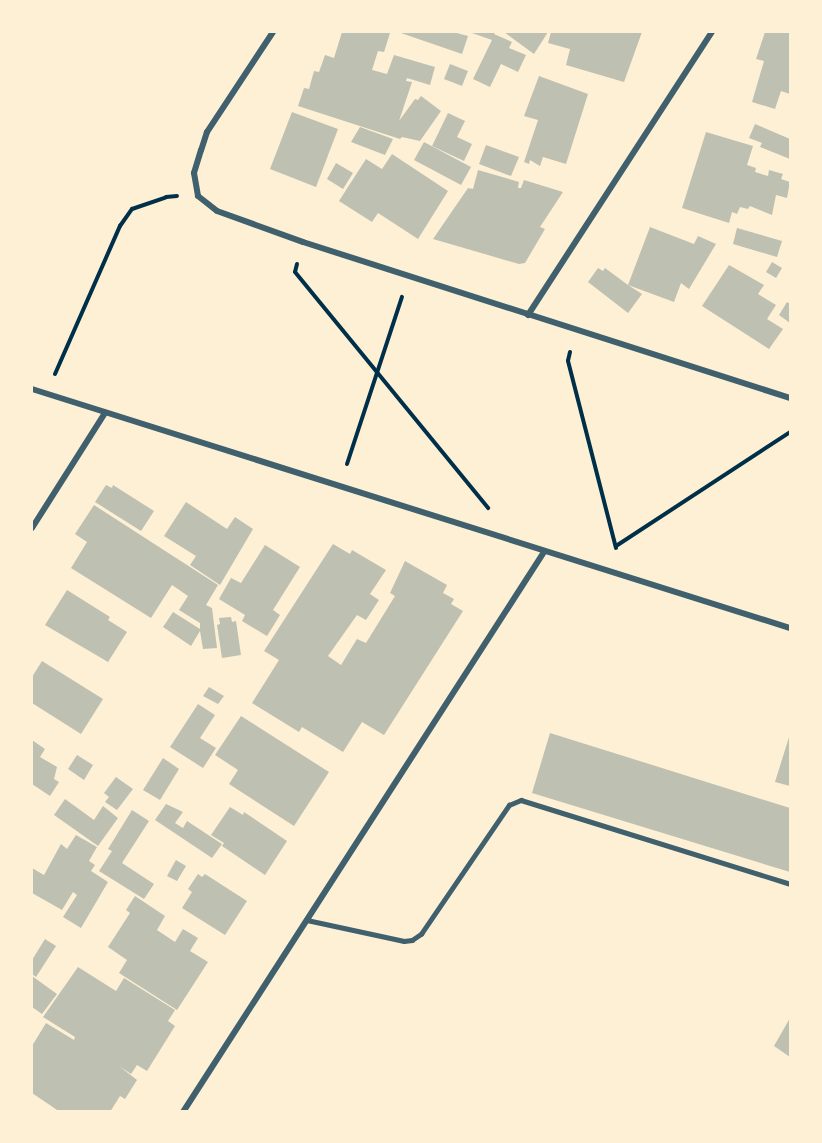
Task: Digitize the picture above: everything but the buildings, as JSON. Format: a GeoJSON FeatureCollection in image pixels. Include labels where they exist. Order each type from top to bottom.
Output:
{"type":"FeatureCollection","features":[{"type":"Feature","properties":{"kind":"street"},"geometry":{"type":"LineString","coordinates":[[273,32],[207,132],[194,173],[198,196],[217,211],[528,315],[790,398]]}},
{"type":"Feature","properties":{"kind":"street"},"geometry":{"type":"LineString","coordinates":[[528,315],[712,32]]}},
{"type":"Feature","properties":{"kind":"street"},"geometry":{"type":"LineString","coordinates":[[32,389],[790,628]]}},
{"type":"Feature","properties":{"kind":"street"},"geometry":{"type":"LineString","coordinates":[[32,528],[105,413]]}},
{"type":"Feature","properties":{"kind":"street"},"geometry":{"type":"LineString","coordinates":[[183,1112],[544,552]]}},
{"type":"Feature","properties":{"kind":"lane"},"geometry":{"type":"LineString","coordinates":[[307,920],[404,941],[412,940],[421,934],[509,805],[521,800],[790,884]]}},
{"type":"Feature","properties":{"kind":"path"},"geometry":{"type":"LineString","coordinates":[[56,372],[120,226],[132,209],[166,196],[198,196]]}},
{"type":"Feature","properties":{"kind":"path"},"geometry":{"type":"LineString","coordinates":[[296,272],[489,507]]}},
{"type":"Feature","properties":{"kind":"path"},"geometry":{"type":"LineString","coordinates":[[347,462],[400,303]]}},
{"type":"Feature","properties":{"kind":"path"},"geometry":{"type":"LineString","coordinates":[[568,361],[616,546],[790,432]]}}]}
